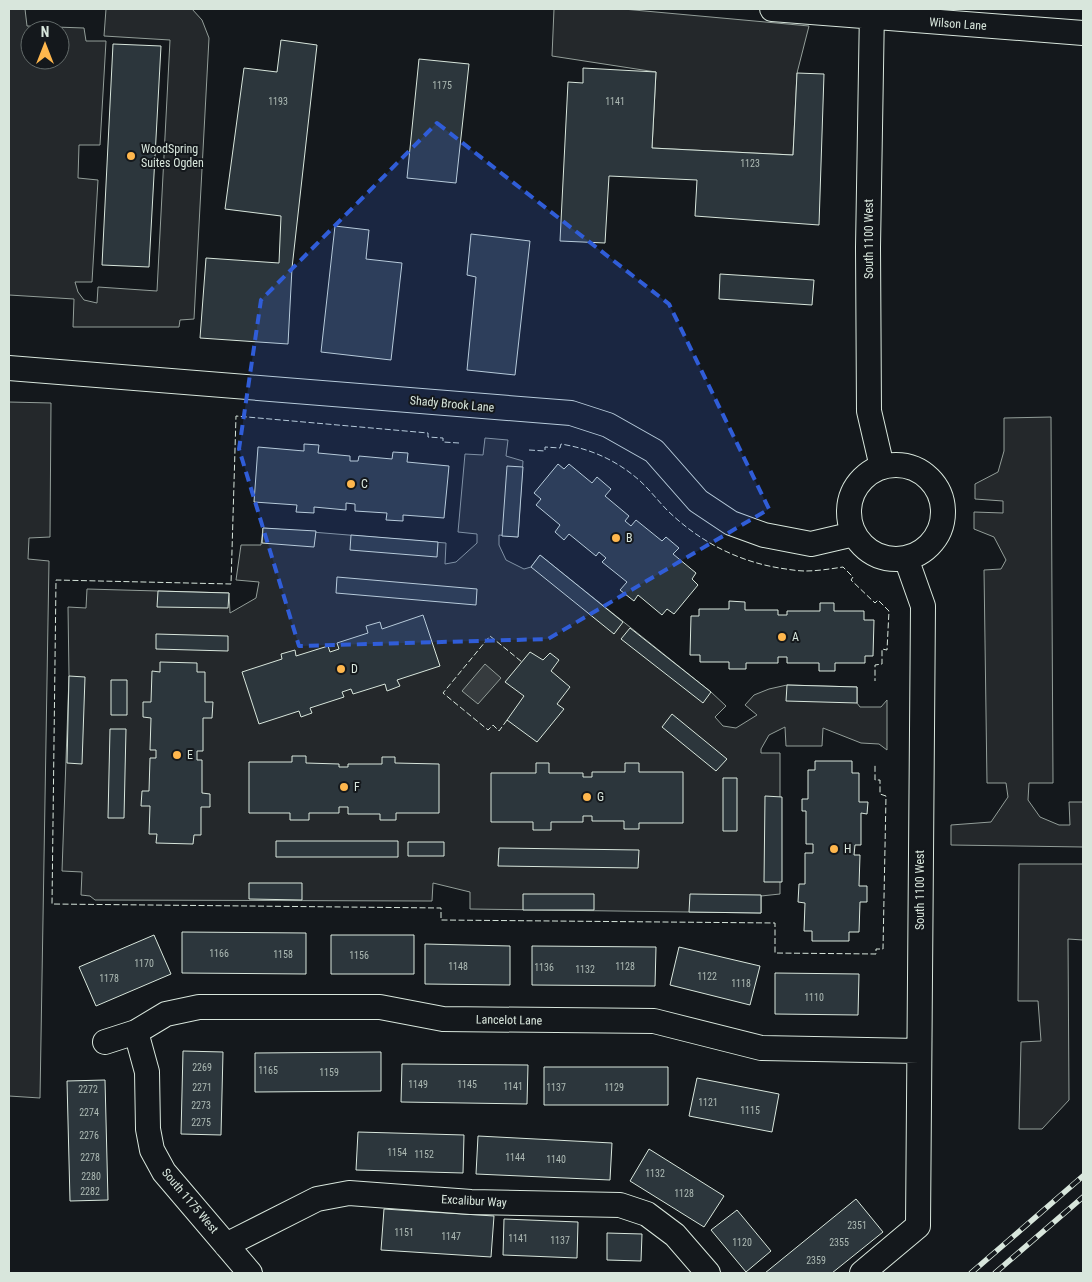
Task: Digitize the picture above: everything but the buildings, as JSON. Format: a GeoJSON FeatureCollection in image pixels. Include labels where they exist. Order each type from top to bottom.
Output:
{"type":"FeatureCollection","features":[{"type":"Feature","properties":{"kind":"street","name":"Wilson Lane"},"geometry":{"type":"LineString","coordinates":[[772,9],[872,13],[1083,33]]}},
{"type":"Feature","properties":{"kind":"street","name":"South 1100 West"},"geometry":{"type":"LineString","coordinates":[[872,13],[868,247],[869,411],[882,467]]}},
{"type":"Feature","properties":{"kind":"street","name":"Shady Brook Lane"},"geometry":{"type":"LineString","coordinates":[[9,368],[571,413],[608,425],[654,451],[698,501],[731,523],[764,535],[810,544],[854,534]]}},
{"type":"Feature","properties":{"kind":"street"},"geometry":{"type":"LineString","coordinates":[[891,465],[907,467],[922,473],[930,480],[939,493],[942,518],[938,533],[921,552],[906,558],[896,559],[880,556],[866,548],[854,534],[849,519],[850,500],[857,485],[868,474],[882,467],[891,465]]}},
{"type":"Feature","properties":{"kind":"street","name":"South 1100 West"},"geometry":{"type":"LineString","coordinates":[[862,1273],[918,1226],[922,606],[906,558]]}},
{"type":"Feature","properties":{"kind":"street","name":"Lancelot Lane"},"geometry":{"type":"LineString","coordinates":[[105,1042],[136,1032],[166,1014],[199,1007],[380,1007],[443,1019],[654,1022],[761,1048],[919,1051]]}},
{"type":"Feature","properties":{"kind":"street","name":"South 1175 West"},"geometry":{"type":"LineString","coordinates":[[136,1032],[147,1072],[148,1129],[152,1150],[164,1172],[250,1273]]}},
{"type":"Feature","properties":{"kind":"street","name":"Excalibur Way"},"geometry":{"type":"LineString","coordinates":[[226,1245],[317,1199],[349,1193],[471,1202],[620,1205],[647,1214],[675,1235],[708,1273]]}},
{"type":"Feature","properties":{"kind":"highlighted area"},"geometry":{"type":"Polygon","coordinates":[[[437,123],[669,304],[769,509],[548,639],[299,646],[239,449],[261,300],[437,123]]]}},
{"type":"Feature","properties":{"kind":"shaded area"},"geometry":{"type":"Polygon","coordinates":[[[9,9],[25,9],[26,20],[20,20],[20,70],[70,70],[70,28],[84,28],[86,41],[106,41],[100,145],[79,145],[78,178],[98,180],[92,282],[75,282],[78,292],[84,300],[97,303],[98,287],[157,291],[170,40],[104,36],[106,9],[192,9],[202,20],[209,38],[194,319],[180,320],[179,327],[73,327],[74,299],[9,295],[9,9]]]}},
{"type":"Feature","properties":{"kind":"shaded area"},"geometry":{"type":"Polygon","coordinates":[[[554,9],[623,9],[809,26],[797,73],[793,155],[652,148],[656,72],[552,56],[554,9]]]}},
{"type":"Feature","properties":{"kind":"shaded area"},"geometry":{"type":"Polygon","coordinates":[[[9,402],[51,403],[50,537],[29,538],[28,559],[49,561],[40,1098],[9,1096],[9,402]]]}},
{"type":"Feature","properties":{"kind":"shaded area"},"geometry":{"type":"Polygon","coordinates":[[[1051,417],[1053,783],[1029,783],[1028,800],[1040,817],[1059,825],[1070,825],[1069,802],[1083,802],[1083,847],[951,845],[951,825],[991,822],[1008,797],[1006,783],[987,783],[984,570],[1001,569],[1006,560],[994,537],[974,529],[974,512],[1003,513],[1003,501],[975,499],[975,484],[998,472],[1004,451],[1004,418],[1051,417]]]}},
{"type":"Feature","properties":{"kind":"shaded area"},"geometry":{"type":"Polygon","coordinates":[[[485,438],[508,440],[506,456],[523,461],[518,537],[499,535],[499,545],[506,560],[524,569],[531,567],[540,555],[726,706],[715,717],[723,726],[736,728],[757,715],[745,705],[754,695],[787,685],[857,687],[857,703],[860,707],[881,707],[887,700],[887,750],[879,744],[861,743],[823,728],[822,746],[786,746],[785,727],[769,735],[761,749],[761,753],[780,753],[780,894],[761,896],[761,913],[470,909],[470,892],[433,883],[432,901],[95,900],[90,896],[81,895],[82,872],[62,871],[69,676],[68,607],[86,608],[87,589],[229,593],[230,613],[256,598],[259,582],[236,580],[241,545],[261,545],[263,528],[446,543],[445,564],[456,562],[477,543],[477,534],[458,532],[465,454],[483,455],[485,438]]]}},
{"type":"Feature","properties":{"kind":"shaded area"},"geometry":{"type":"Polygon","coordinates":[[[485,664],[501,678],[478,704],[462,691],[485,664]]]}},
{"type":"Feature","properties":{"kind":"shaded area"},"geometry":{"type":"Polygon","coordinates":[[[1019,864],[1083,864],[1083,940],[1068,939],[1069,1100],[1042,1129],[1019,1129],[1021,1042],[1041,1041],[1038,1001],[1018,1001],[1019,864]]]}},
{"type":"Feature","properties":{"kind":"railway"},"geometry":{"type":"LineString","coordinates":[[971,1273],[1083,1176]]}},
{"type":"Feature","properties":{"kind":"railway"},"geometry":{"type":"LineString","coordinates":[[995,1273],[1083,1197]]}},
{"type":"Feature","properties":{"kind":"fence"},"geometry":{"type":"LineString","coordinates":[[459,443],[443,442],[443,438],[428,437],[428,433],[236,416],[231,584],[56,580],[52,904],[441,908],[441,920],[775,923],[775,953],[876,954],[876,949],[883,949],[886,796],[880,794],[880,780],[875,780],[875,764]]}},
{"type":"Feature","properties":{"kind":"fence"},"geometry":{"type":"LineString","coordinates":[[529,450],[545,451],[545,447],[560,448],[561,444],[603,456],[639,480],[668,511],[694,533],[722,550],[753,562],[798,571],[843,567],[853,577],[851,580],[875,603],[878,600],[889,611],[887,650],[882,649],[882,664],[875,665],[875,681]]}},
{"type":"Feature","properties":{"kind":"fence"},"geometry":{"type":"LineString","coordinates":[[507,720],[499,731],[493,725],[488,730],[443,693],[490,636],[522,662]]}},
{"type":"Feature","properties":{"kind":"place","name":"WoodSpring Suites Ogden"},"geometry":{"type":"Point","coordinates":[131,156]}},
{"type":"Feature","properties":{"kind":"place","name":"C"},"geometry":{"type":"Point","coordinates":[351,484]}},
{"type":"Feature","properties":{"kind":"place","name":"B"},"geometry":{"type":"Point","coordinates":[616,538]}},
{"type":"Feature","properties":{"kind":"place","name":"A"},"geometry":{"type":"Point","coordinates":[782,637]}},
{"type":"Feature","properties":{"kind":"place","name":"D"},"geometry":{"type":"Point","coordinates":[341,669]}},
{"type":"Feature","properties":{"kind":"place","name":"E"},"geometry":{"type":"Point","coordinates":[177,755]}},
{"type":"Feature","properties":{"kind":"place","name":"F"},"geometry":{"type":"Point","coordinates":[344,787]}},
{"type":"Feature","properties":{"kind":"place","name":"G"},"geometry":{"type":"Point","coordinates":[587,797]}},
{"type":"Feature","properties":{"kind":"place","name":"H"},"geometry":{"type":"Point","coordinates":[834,849]}}]}
